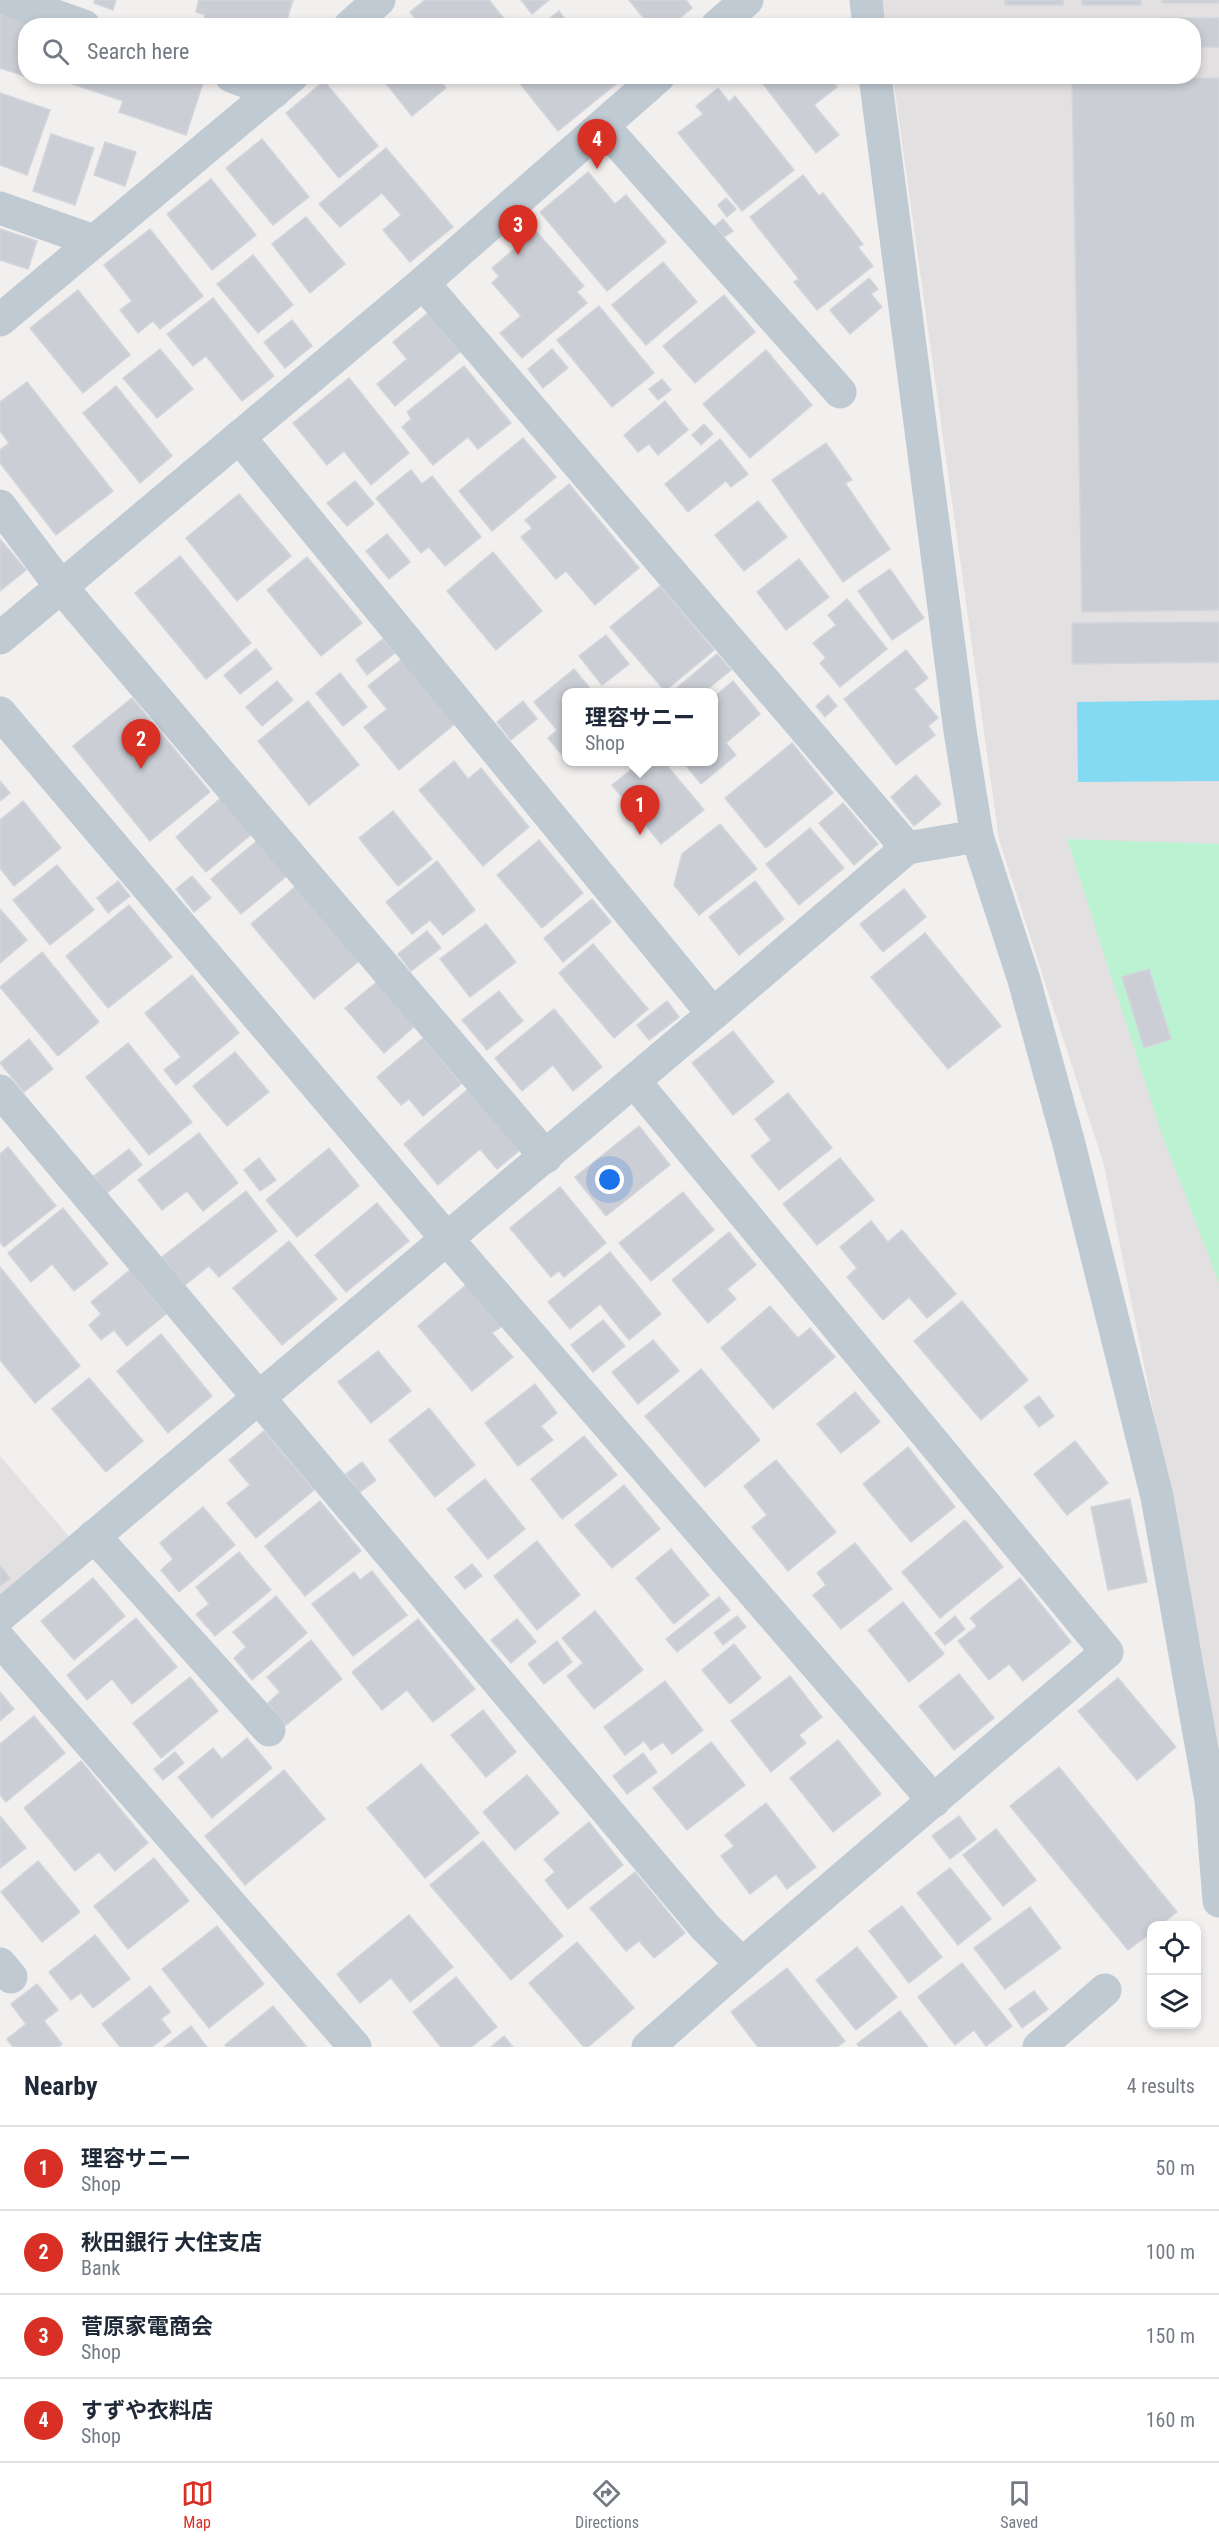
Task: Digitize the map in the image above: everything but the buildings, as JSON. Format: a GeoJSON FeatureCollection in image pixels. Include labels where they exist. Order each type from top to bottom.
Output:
{"type":"FeatureCollection","features":[{"type":"Feature","properties":{"kind":"street"},"geometry":{"type":"LineString","coordinates":[[10,0],[61,18]]}},
{"type":"Feature","properties":{"kind":"street"},"geometry":{"type":"LineString","coordinates":[[359,18],[379,0]]}},
{"type":"Feature","properties":{"kind":"street"},"geometry":{"type":"LineString","coordinates":[[726,18],[747,0]]}},
{"type":"Feature","properties":{"kind":"street"},"geometry":{"type":"LineString","coordinates":[[866,0],[868,18]]}},
{"type":"Feature","properties":{"kind":"street"},"geometry":{"type":"LineString","coordinates":[[0,320],[283,84]]}},
{"type":"Feature","properties":{"kind":"street"},"geometry":{"type":"LineString","coordinates":[[0,638],[423,283],[650,84]]}},
{"type":"Feature","properties":{"kind":"street"},"geometry":{"type":"LineString","coordinates":[[876,84],[960,731],[977,836],[1024,980],[1069,1143],[1157,1497],[1211,1800],[1219,1901]]}},
{"type":"Feature","properties":{"kind":"street"},"geometry":{"type":"LineString","coordinates":[[603,126],[840,392]]}},
{"type":"Feature","properties":{"kind":"street"},"geometry":{"type":"LineString","coordinates":[[0,208],[94,241]]}},
{"type":"Feature","properties":{"kind":"street"},"geometry":{"type":"LineString","coordinates":[[423,283],[907,848]]}},
{"type":"Feature","properties":{"kind":"street"},"geometry":{"type":"LineString","coordinates":[[239,437],[713,1014]]}},
{"type":"Feature","properties":{"kind":"street"},"geometry":{"type":"LineString","coordinates":[[0,506],[62,588],[546,1157]]}},
{"type":"Feature","properties":{"kind":"street"},"geometry":{"type":"LineString","coordinates":[[0,713],[447,1239],[934,1801]]}},
{"type":"Feature","properties":{"kind":"street"},"geometry":{"type":"LineString","coordinates":[[0,1616],[546,1157],[907,848],[977,836]]}},
{"type":"Feature","properties":{"kind":"street"},"geometry":{"type":"LineString","coordinates":[[634,1081],[1107,1652],[742,1964],[670,2041]]}},
{"type":"Feature","properties":{"kind":"street"},"geometry":{"type":"LineString","coordinates":[[0,1091],[705,1927],[742,1964]]}},
{"type":"Feature","properties":{"kind":"street"},"geometry":{"type":"LineString","coordinates":[[94,1536],[269,1730]]}},
{"type":"Feature","properties":{"kind":"street"},"geometry":{"type":"LineString","coordinates":[[0,1640],[355,2047]]}},
{"type":"Feature","properties":{"kind":"street"},"geometry":{"type":"LineString","coordinates":[[1039,2047],[1105,1990]]}},
{"type":"Feature","properties":{"kind":"shaded area"},"geometry":{"type":"Polygon","coordinates":[[[883,0],[1219,0],[1219,1786],[1206,1674],[1104,1165],[999,840],[894,84],[1201,84],[1201,18],[885,18],[883,0]]]}},
{"type":"Feature","properties":{"kind":"shaded area"},"geometry":{"type":"Polygon","coordinates":[[[0,1456],[72,1540],[0,1602],[0,1456]]]}},
{"type":"Feature","properties":{"kind":"green space"},"geometry":{"type":"Polygon","coordinates":[[[1067,839],[1219,844],[1219,1283],[1161,1132],[1067,839]]]}},
{"type":"Feature","properties":{"kind":"water"},"geometry":{"type":"Polygon","coordinates":[[[1219,700],[1219,781],[1078,782],[1077,702],[1219,700]]]}},
{"type":"Feature","properties":{"kind":"place","name":"すずや衣料店"},"geometry":{"type":"Point","coordinates":[597,169]}},
{"type":"Feature","properties":{"kind":"place","name":"菅原家電商会"},"geometry":{"type":"Point","coordinates":[518,255]}},
{"type":"Feature","properties":{"kind":"place","name":"秋田銀行 大住支店"},"geometry":{"type":"Point","coordinates":[141,769]}},
{"type":"Feature","properties":{"kind":"place","name":"理容サニー"},"geometry":{"type":"Point","coordinates":[640,835]}}]}
